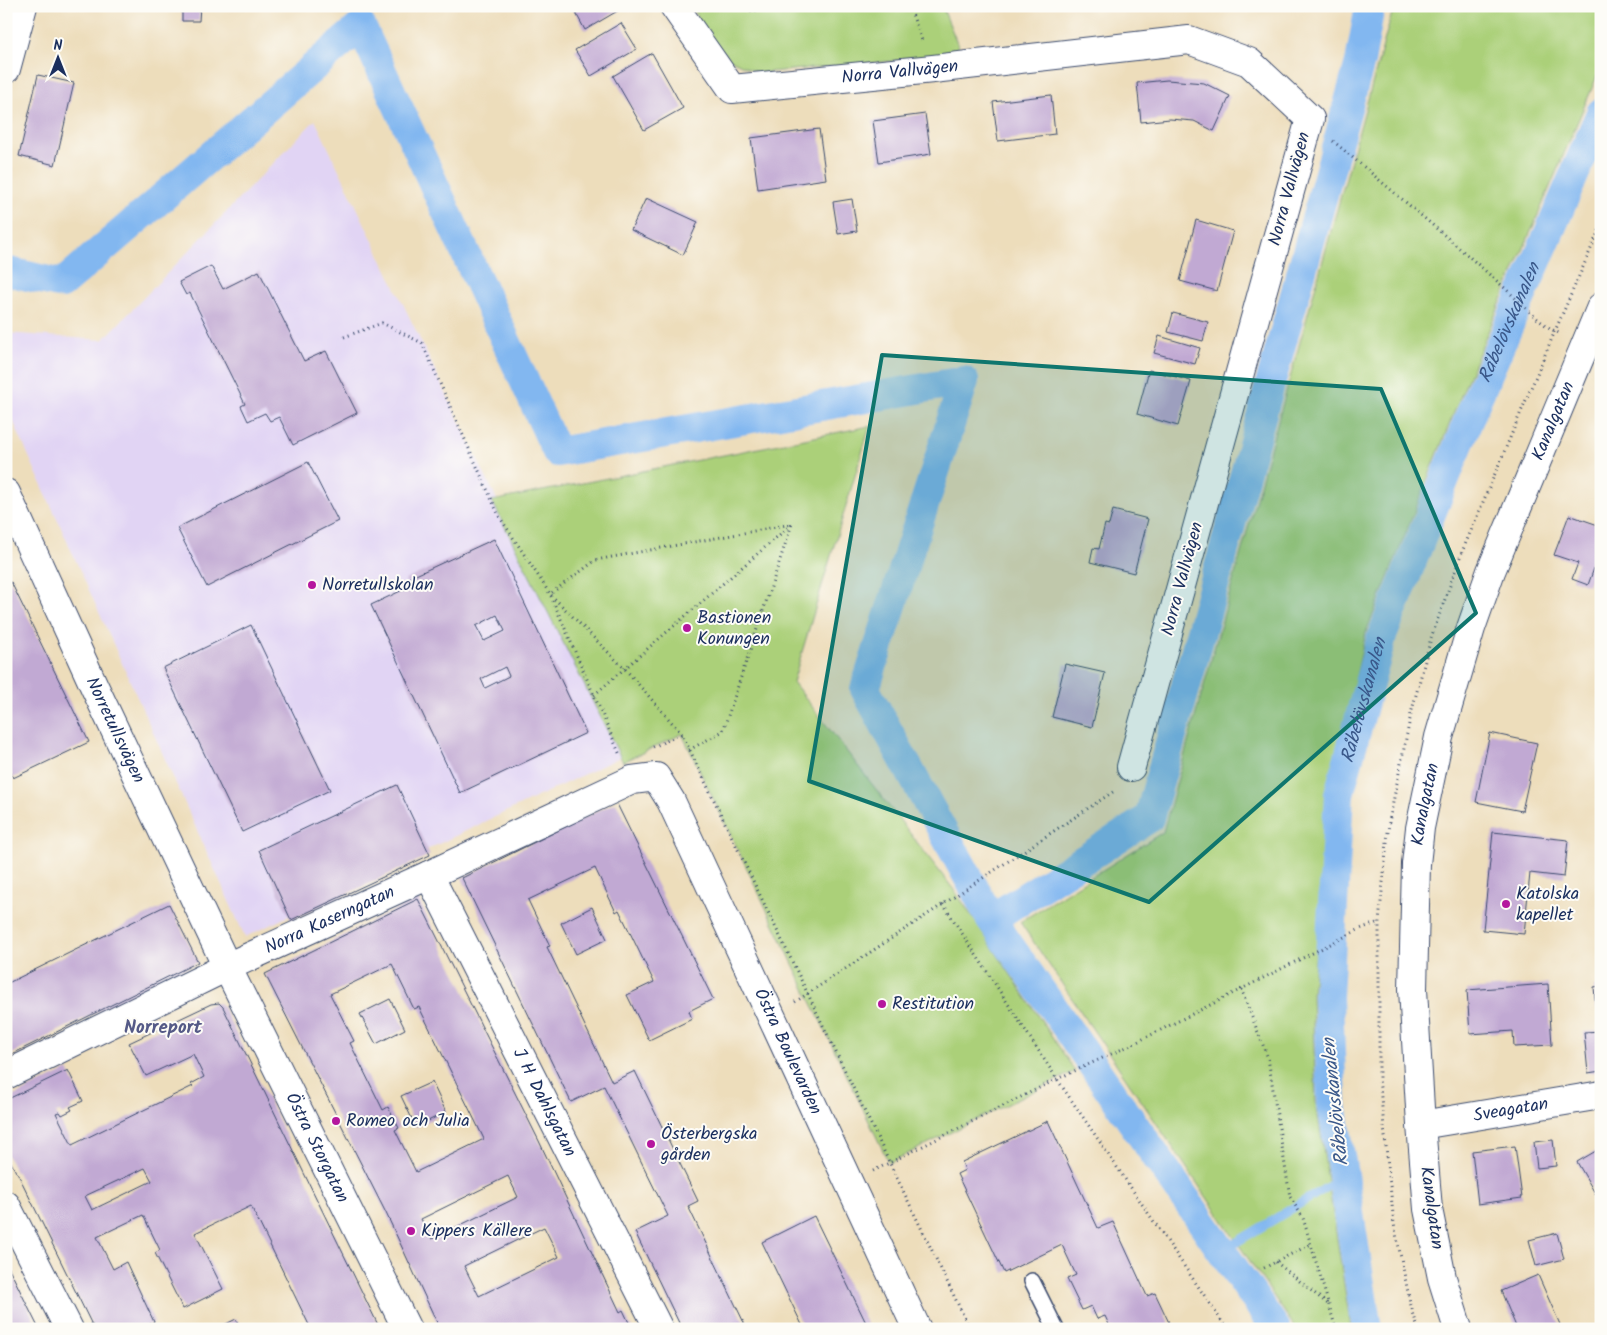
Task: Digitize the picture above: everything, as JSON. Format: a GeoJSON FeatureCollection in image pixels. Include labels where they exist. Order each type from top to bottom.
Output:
{"type":"FeatureCollection","features":[{"type":"Feature","properties":{"kind":"street"},"geometry":{"type":"LineString","coordinates":[[6,69],[23,6]]}},
{"type":"Feature","properties":{"kind":"street","name":"Norra Vallvägen"},"geometry":{"type":"LineString","coordinates":[[674,6],[732,90],[1189,40],[1249,62],[1310,119],[1131,767]]}},
{"type":"Feature","properties":{"kind":"street","name":"Kanalgatan"},"geometry":{"type":"LineString","coordinates":[[1458,1329],[1442,1278],[1428,1209],[1421,1125],[1413,989],[1416,864],[1420,828],[1439,737],[1471,628],[1491,571],[1593,347],[1601,307]]}},
{"type":"Feature","properties":{"kind":"street","name":"Norretullsvägen"},"geometry":{"type":"LineString","coordinates":[[6,493],[95,688],[227,967]]}},
{"type":"Feature","properties":{"kind":"street","name":"Norra Kaserngatan"},"geometry":{"type":"LineString","coordinates":[[6,1075],[227,967],[644,778]]}},
{"type":"Feature","properties":{"kind":"street","name":"Östra Boulevarden"},"geometry":{"type":"LineString","coordinates":[[644,778],[671,801],[917,1329]]}},
{"type":"Feature","properties":{"kind":"street","name":"J H Dahlsgatan"},"geometry":{"type":"LineString","coordinates":[[429,875],[659,1329]]}},
{"type":"Feature","properties":{"kind":"street","name":"Östra Storgatan"},"geometry":{"type":"LineString","coordinates":[[227,967],[408,1329]]}},
{"type":"Feature","properties":{"kind":"street","name":"Sveagatan"},"geometry":{"type":"LineString","coordinates":[[1421,1125],[1601,1095]]}},
{"type":"Feature","properties":{"kind":"street"},"geometry":{"type":"LineString","coordinates":[[6,1205],[69,1329]]}},
{"type":"Feature","properties":{"kind":"lane"},"geometry":{"type":"LineString","coordinates":[[1032,1280],[1056,1329]]}},
{"type":"Feature","properties":{"kind":"path"},"geometry":{"type":"LineString","coordinates":[[749,6],[752,12],[765,6]]}},
{"type":"Feature","properties":{"kind":"path"},"geometry":{"type":"LineString","coordinates":[[909,6],[934,69]]}},
{"type":"Feature","properties":{"kind":"path"},"geometry":{"type":"LineString","coordinates":[[1332,141],[1500,283],[1535,315]]}},
{"type":"Feature","properties":{"kind":"path"},"geometry":{"type":"LineString","coordinates":[[344,337],[382,322],[422,343],[499,516],[550,594],[594,695],[644,778]]}},
{"type":"Feature","properties":{"kind":"path"},"geometry":{"type":"LineString","coordinates":[[550,594],[596,560],[792,524]]}},
{"type":"Feature","properties":{"kind":"path"},"geometry":{"type":"LineString","coordinates":[[594,695],[792,524]]}},
{"type":"Feature","properties":{"kind":"path"},"geometry":{"type":"LineString","coordinates":[[689,750],[723,731],[792,524]]}},
{"type":"Feature","properties":{"kind":"path"},"geometry":{"type":"LineString","coordinates":[[550,594],[625,669],[682,734],[970,1329]]}},
{"type":"Feature","properties":{"kind":"path"},"geometry":{"type":"LineString","coordinates":[[648,750],[682,734]]}},
{"type":"Feature","properties":{"kind":"path"},"geometry":{"type":"LineString","coordinates":[[772,1017],[1121,786],[1131,767]]}},
{"type":"Feature","properties":{"kind":"path"},"geometry":{"type":"LineString","coordinates":[[943,904],[1057,1079],[1227,1329]]}},
{"type":"Feature","properties":{"kind":"path"},"geometry":{"type":"LineString","coordinates":[[889,1163],[1057,1079],[1133,1044],[1360,929],[1379,922]]}},
{"type":"Feature","properties":{"kind":"path"},"geometry":{"type":"LineString","coordinates":[[1241,989],[1268,1058],[1290,1197],[1303,1218],[1336,1329]]}},
{"type":"Feature","properties":{"kind":"path"},"geometry":{"type":"LineString","coordinates":[[1264,1268],[1311,1244]]}},
{"type":"Feature","properties":{"kind":"path"},"geometry":{"type":"LineString","coordinates":[[1276,1262],[1329,1305]]}},
{"type":"Feature","properties":{"kind":"highlighted area"},"geometry":{"type":"Polygon","coordinates":[[[882,355],[1381,389],[1476,613],[1149,902],[809,781],[882,355]]]}},
{"type":"Feature","properties":{"kind":"shaded area","name":"Norretullskolan"},"geometry":{"type":"Polygon","coordinates":[[[315,120],[620,757],[245,937],[9,412],[6,399],[6,333],[103,340],[315,120]]]}},
{"type":"Feature","properties":{"kind":"green space"},"geometry":{"type":"Polygon","coordinates":[[[691,6],[942,6],[962,55],[758,73],[731,60],[709,36],[691,6]]]}},
{"type":"Feature","properties":{"kind":"green space"},"geometry":{"type":"Polygon","coordinates":[[[1394,6],[1601,6],[1601,67],[1462,393],[1366,632],[1330,792],[1312,995],[1316,1103],[1351,1329],[1296,1329],[1020,922],[1163,832],[1394,6]]]}},
{"type":"Feature","properties":{"kind":"green space"},"geometry":{"type":"Polygon","coordinates":[[[870,426],[793,682],[957,894],[1075,1071],[889,1163],[682,734],[623,762],[492,501],[870,426]]]}},
{"type":"Feature","properties":{"kind":"building"},"geometry":{"type":"Polygon","coordinates":[[[182,6],[200,6],[199,21],[182,21],[182,6]]]}},
{"type":"Feature","properties":{"kind":"building"},"geometry":{"type":"Polygon","coordinates":[[[572,6],[626,6],[585,30],[572,6]]]}},
{"type":"Feature","properties":{"kind":"building"},"geometry":{"type":"Polygon","coordinates":[[[621,23],[637,49],[591,76],[575,50],[621,23]]]}},
{"type":"Feature","properties":{"kind":"building"},"geometry":{"type":"Polygon","coordinates":[[[652,53],[683,108],[644,130],[613,76],[652,53]]]}},
{"type":"Feature","properties":{"kind":"building"},"geometry":{"type":"Polygon","coordinates":[[[38,75],[74,83],[55,165],[19,156],[38,75]]]}},
{"type":"Feature","properties":{"kind":"building"},"geometry":{"type":"Polygon","coordinates":[[[1167,80],[1204,83],[1230,96],[1214,131],[1194,121],[1170,119],[1141,122],[1137,83],[1167,80]]]}},
{"type":"Feature","properties":{"kind":"building"},"geometry":{"type":"Polygon","coordinates":[[[1051,95],[1055,134],[998,141],[993,102],[1051,95]]]}},
{"type":"Feature","properties":{"kind":"building"},"geometry":{"type":"Polygon","coordinates":[[[925,114],[931,154],[879,162],[873,121],[925,114]]]}},
{"type":"Feature","properties":{"kind":"building"},"geometry":{"type":"Polygon","coordinates":[[[819,129],[826,179],[758,189],[751,138],[819,129]]]}},
{"type":"Feature","properties":{"kind":"building"},"geometry":{"type":"Polygon","coordinates":[[[646,198],[698,222],[683,255],[631,230],[646,198]]]}},
{"type":"Feature","properties":{"kind":"building"},"geometry":{"type":"Polygon","coordinates":[[[852,199],[857,231],[838,234],[833,202],[852,199]]]}},
{"type":"Feature","properties":{"kind":"building"},"geometry":{"type":"Polygon","coordinates":[[[1196,220],[1233,231],[1217,291],[1180,281],[1196,220]]]}},
{"type":"Feature","properties":{"kind":"building"},"geometry":{"type":"Polygon","coordinates":[[[211,266],[223,289],[259,271],[304,361],[326,351],[357,413],[293,445],[279,417],[270,421],[265,413],[248,421],[241,406],[245,404],[190,293],[186,295],[179,282],[211,266]]]}},
{"type":"Feature","properties":{"kind":"building"},"geometry":{"type":"Polygon","coordinates":[[[1173,313],[1208,322],[1203,341],[1168,332],[1173,313]]]}},
{"type":"Feature","properties":{"kind":"building"},"geometry":{"type":"Polygon","coordinates":[[[1159,336],[1200,348],[1195,364],[1154,353],[1159,336]]]}},
{"type":"Feature","properties":{"kind":"building"},"geometry":{"type":"Polygon","coordinates":[[[1149,370],[1191,381],[1178,426],[1137,414],[1149,370]]]}},
{"type":"Feature","properties":{"kind":"building"},"geometry":{"type":"Polygon","coordinates":[[[308,462],[338,521],[207,587],[177,528],[308,462]]]}},
{"type":"Feature","properties":{"kind":"building"},"geometry":{"type":"Polygon","coordinates":[[[1113,510],[1148,519],[1134,573],[1090,562],[1093,548],[1099,549],[1105,524],[1109,525],[1113,510]]]}},
{"type":"Feature","properties":{"kind":"building"},"geometry":{"type":"Polygon","coordinates":[[[1569,515],[1601,526],[1601,549],[1588,585],[1572,579],[1578,563],[1554,555],[1569,515]]]}},
{"type":"Feature","properties":{"kind":"building"},"geometry":{"type":"Polygon","coordinates":[[[494,539],[586,733],[460,793],[371,605],[409,587],[405,580],[494,539]],[[497,615],[476,626],[484,641],[505,631],[497,615]],[[505,667],[481,679],[485,688],[509,676],[505,667]]]}},
{"type":"Feature","properties":{"kind":"building"},"geometry":{"type":"Polygon","coordinates":[[[11,582],[89,742],[13,778],[6,764],[6,584],[11,582]]]}},
{"type":"Feature","properties":{"kind":"building"},"geometry":{"type":"Polygon","coordinates":[[[251,625],[330,790],[242,832],[163,668],[251,625]]]}},
{"type":"Feature","properties":{"kind":"building"},"geometry":{"type":"Polygon","coordinates":[[[1065,664],[1105,673],[1092,727],[1052,717],[1065,664]]]}},
{"type":"Feature","properties":{"kind":"building"},"geometry":{"type":"Polygon","coordinates":[[[1490,733],[1537,743],[1522,811],[1476,802],[1490,733]]]}},
{"type":"Feature","properties":{"kind":"building"},"geometry":{"type":"Polygon","coordinates":[[[397,785],[430,855],[291,920],[259,850],[397,785]]]}},
{"type":"Feature","properties":{"kind":"building"},"geometry":{"type":"Polygon","coordinates":[[[616,802],[713,999],[689,1011],[692,1019],[649,1040],[627,995],[654,982],[619,910],[616,912],[595,868],[528,900],[550,946],[547,947],[612,1082],[635,1071],[698,1201],[688,1206],[747,1329],[682,1329],[635,1232],[668,1216],[604,1086],[571,1102],[462,878],[616,802]]]}},
{"type":"Feature","properties":{"kind":"building","name":"Katolska kapellet"},"geometry":{"type":"Polygon","coordinates":[[[1493,832],[1568,840],[1564,877],[1530,873],[1524,934],[1483,930],[1493,832]]]}},
{"type":"Feature","properties":{"kind":"building"},"geometry":{"type":"Polygon","coordinates":[[[418,899],[539,1141],[620,1312],[623,1310],[632,1329],[440,1329],[386,1213],[265,974],[418,899]],[[392,964],[330,994],[354,1041],[350,1043],[383,1110],[388,1107],[399,1128],[395,1130],[416,1172],[484,1139],[419,1007],[414,1009],[392,964]],[[508,1176],[421,1219],[432,1239],[518,1197],[508,1176]],[[544,1227],[464,1266],[479,1296],[559,1257],[544,1227]]]}},
{"type":"Feature","properties":{"kind":"building"},"geometry":{"type":"Polygon","coordinates":[[[169,904],[198,962],[6,1057],[6,984],[169,904]]]}},
{"type":"Feature","properties":{"kind":"building"},"geometry":{"type":"Polygon","coordinates":[[[592,907],[607,939],[576,954],[561,923],[592,907]]]}},
{"type":"Feature","properties":{"kind":"building"},"geometry":{"type":"Polygon","coordinates":[[[1548,984],[1552,1045],[1514,1047],[1513,1031],[1470,1034],[1467,990],[1548,984]]]}},
{"type":"Feature","properties":{"kind":"building"},"geometry":{"type":"Polygon","coordinates":[[[1601,986],[1601,1008],[1596,1009],[1594,987],[1601,986]]]}},
{"type":"Feature","properties":{"kind":"building"},"geometry":{"type":"Polygon","coordinates":[[[390,999],[405,1029],[376,1044],[360,1014],[390,999]]]}},
{"type":"Feature","properties":{"kind":"building"},"geometry":{"type":"Polygon","coordinates":[[[219,1003],[223,1007],[380,1329],[311,1329],[251,1206],[195,1233],[223,1289],[183,1309],[155,1253],[160,1250],[143,1215],[97,1237],[113,1269],[126,1262],[154,1322],[140,1329],[94,1329],[6,1153],[6,1100],[68,1070],[83,1101],[70,1107],[72,1110],[62,1115],[60,1112],[56,1113],[72,1145],[193,1086],[191,1084],[204,1077],[193,1054],[146,1076],[129,1043],[211,1004],[219,1003]],[[145,1168],[85,1196],[92,1210],[152,1181],[145,1168]]]}},
{"type":"Feature","properties":{"kind":"building"},"geometry":{"type":"Polygon","coordinates":[[[1601,1031],[1601,1071],[1588,1073],[1584,1032],[1601,1031]]]}},
{"type":"Feature","properties":{"kind":"building"},"geometry":{"type":"Polygon","coordinates":[[[432,1082],[446,1112],[416,1127],[401,1096],[432,1082]]]}},
{"type":"Feature","properties":{"kind":"building"},"geometry":{"type":"Polygon","coordinates":[[[1048,1121],[1098,1228],[1113,1222],[1147,1296],[1155,1293],[1172,1329],[1111,1329],[1105,1316],[1097,1319],[1091,1306],[1082,1310],[1067,1279],[1076,1275],[1062,1245],[1004,1273],[957,1174],[965,1170],[962,1162],[1048,1121]]]}},
{"type":"Feature","properties":{"kind":"building"},"geometry":{"type":"Polygon","coordinates":[[[1553,1140],[1556,1166],[1537,1168],[1534,1142],[1553,1140]]]}},
{"type":"Feature","properties":{"kind":"building"},"geometry":{"type":"Polygon","coordinates":[[[1515,1146],[1522,1198],[1478,1204],[1472,1151],[1515,1146]]]}},
{"type":"Feature","properties":{"kind":"building"},"geometry":{"type":"Polygon","coordinates":[[[1601,1148],[1601,1192],[1596,1195],[1577,1162],[1601,1148]]]}},
{"type":"Feature","properties":{"kind":"building"},"geometry":{"type":"Polygon","coordinates":[[[814,1216],[869,1329],[804,1329],[762,1242],[814,1216]]]}},
{"type":"Feature","properties":{"kind":"building"},"geometry":{"type":"Polygon","coordinates":[[[1557,1233],[1564,1259],[1536,1266],[1529,1240],[1557,1233]]]}},
{"type":"Feature","properties":{"kind":"building"},"geometry":{"type":"Polygon","coordinates":[[[6,1262],[29,1309],[39,1329],[6,1329],[6,1262]]]}},
{"type":"Feature","properties":{"kind":"building"},"geometry":{"type":"Polygon","coordinates":[[[1538,1275],[1562,1329],[1517,1329],[1501,1291],[1538,1275]]]}},
{"type":"Feature","properties":{"kind":"building"},"geometry":{"type":"Polygon","coordinates":[[[236,1319],[241,1329],[216,1329],[236,1319]]]}},
{"type":"Feature","properties":{"kind":"waterway"},"geometry":{"type":"LineString","coordinates":[[991,919],[1149,818],[1360,62],[1370,6]]}},
{"type":"Feature","properties":{"kind":"waterway"},"geometry":{"type":"LineString","coordinates":[[6,271],[62,284],[361,26],[557,452],[964,381],[865,689],[991,919],[1276,1329]]}},
{"type":"Feature","properties":{"kind":"waterway","name":"Råbelövskanalen"},"geometry":{"type":"LineString","coordinates":[[1367,1329],[1332,1104],[1328,997],[1339,794],[1382,636],[1476,401],[1601,113]]}},
{"type":"Feature","properties":{"kind":"waterway"},"geometry":{"type":"LineString","coordinates":[[1222,1251],[1344,1177]]}},
{"type":"Feature","properties":{"kind":"place","name":"Norretullskolan"},"geometry":{"type":"Point","coordinates":[312,585]}},
{"type":"Feature","properties":{"kind":"place","name":"Bastionen Konungen"},"geometry":{"type":"Point","coordinates":[687,628]}},
{"type":"Feature","properties":{"kind":"place","name":"Katolska kapellet"},"geometry":{"type":"Point","coordinates":[1506,904]}},
{"type":"Feature","properties":{"kind":"place","name":"Restitution"},"geometry":{"type":"Point","coordinates":[882,1004]}},
{"type":"Feature","properties":{"kind":"place","name":"Romeo och Julia"},"geometry":{"type":"Point","coordinates":[336,1121]}},
{"type":"Feature","properties":{"kind":"place","name":"Österbergska gården"},"geometry":{"type":"Point","coordinates":[651,1144]}},
{"type":"Feature","properties":{"kind":"place","name":"Kippers Källere"},"geometry":{"type":"Point","coordinates":[411,1231]}},
{"type":"Feature","properties":{"kind":"district","name":"Norreport"},"geometry":{"type":"Point","coordinates":[163,1028]}}]}
